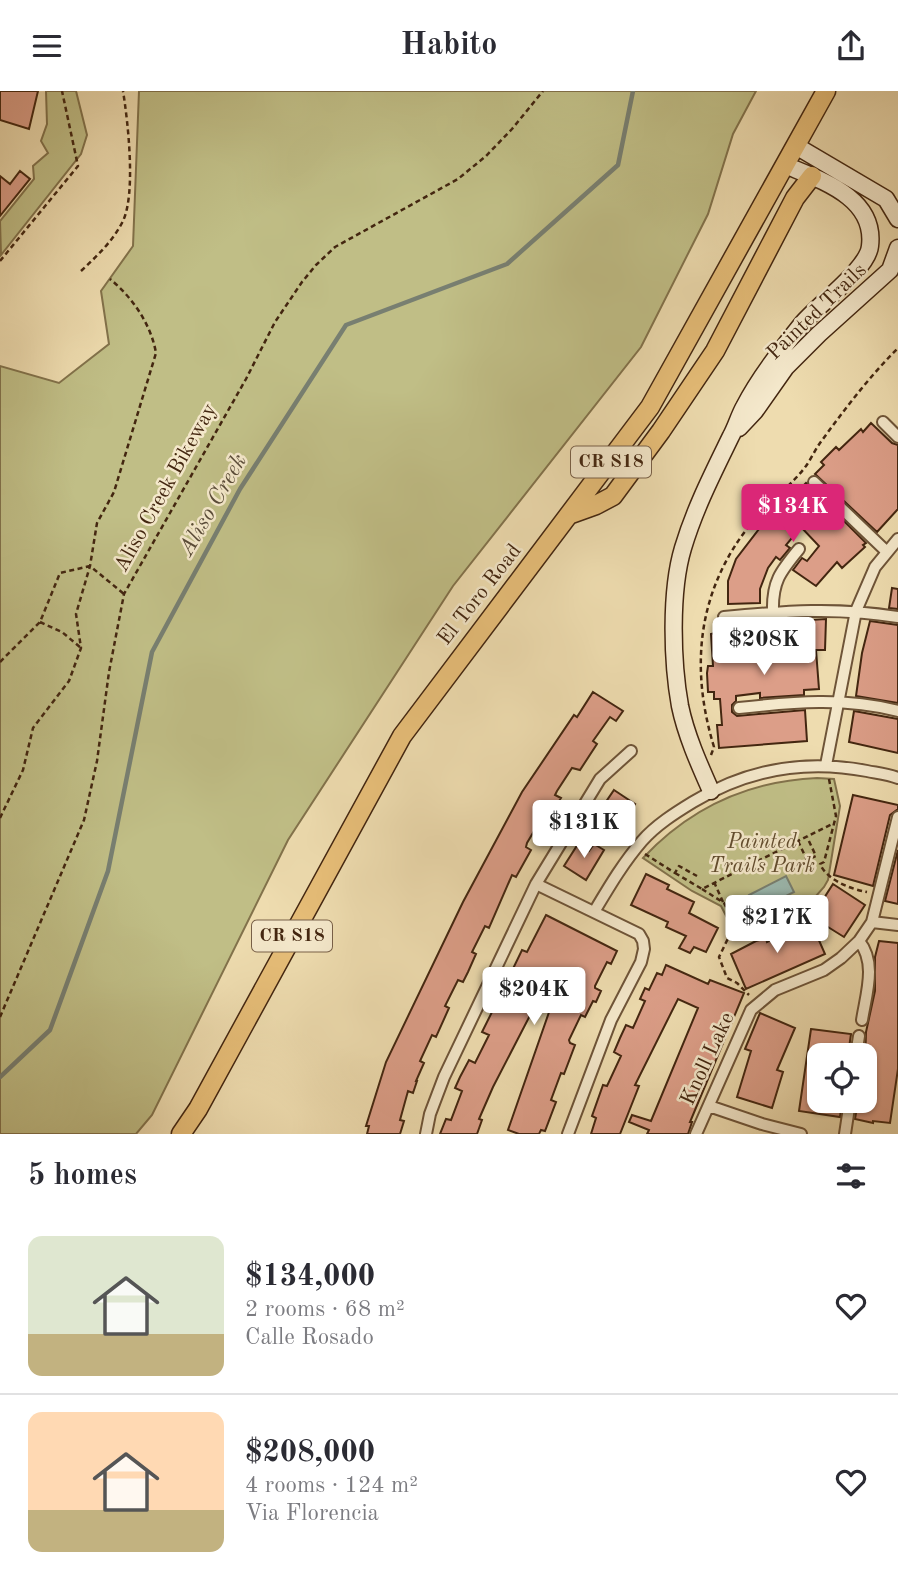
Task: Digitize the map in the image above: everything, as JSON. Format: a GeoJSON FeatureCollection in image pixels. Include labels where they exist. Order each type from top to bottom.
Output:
{"type":"FeatureCollection","features":[{"type":"Feature","properties":{"kind":"main road","name":"El Toro Road"},"geometry":{"type":"LineString","coordinates":[[181,1134],[198,1109],[402,736],[650,407],[826,91]]}},
{"type":"Feature","properties":{"kind":"main road"},"geometry":{"type":"LineString","coordinates":[[571,514],[613,496],[661,432],[715,351],[795,198],[811,177]]}},
{"type":"Feature","properties":{"kind":"street"},"geometry":{"type":"LineString","coordinates":[[796,146],[886,199],[898,219]]}},
{"type":"Feature","properties":{"kind":"street","name":"Painted Trails"},"geometry":{"type":"LineString","coordinates":[[711,791],[681,707],[675,662],[674,604],[682,550],[704,490],[743,408],[804,321],[861,266],[870,247],[868,222],[854,200],[839,189],[785,165]]}},
{"type":"Feature","properties":{"kind":"street","name":"Painted Trails"},"geometry":{"type":"LineString","coordinates":[[732,435],[755,411],[786,367],[890,270],[898,248]]}},
{"type":"Feature","properties":{"kind":"street"},"geometry":{"type":"LineString","coordinates":[[883,422],[898,437]]}},
{"type":"Feature","properties":{"kind":"street"},"geometry":{"type":"LineString","coordinates":[[814,482],[887,552]]}},
{"type":"Feature","properties":{"kind":"street"},"geometry":{"type":"LineString","coordinates":[[827,765],[856,611],[866,584],[898,539]]}},
{"type":"Feature","properties":{"kind":"street"},"geometry":{"type":"LineString","coordinates":[[774,612],[773,590],[786,565],[799,548]]}},
{"type":"Feature","properties":{"kind":"street"},"geometry":{"type":"LineString","coordinates":[[724,617],[774,612],[856,611],[898,617]]}},
{"type":"Feature","properties":{"kind":"street"},"geometry":{"type":"LineString","coordinates":[[739,708],[839,701],[898,711]]}},
{"type":"Feature","properties":{"kind":"street"},"geometry":{"type":"LineString","coordinates":[[426,1134],[443,1077],[536,884],[600,779],[631,751]]}},
{"type":"Feature","properties":{"kind":"street"},"geometry":{"type":"LineString","coordinates":[[594,912],[617,872],[643,839],[674,813],[711,791],[764,772],[794,766],[827,765],[898,778]]}},
{"type":"Feature","properties":{"kind":"street","name":"Knoll Lake"},"geometry":{"type":"LineString","coordinates":[[695,1134],[751,1010],[775,991],[824,970],[841,958],[859,941],[872,922],[898,817]]}},
{"type":"Feature","properties":{"kind":"street"},"geometry":{"type":"LineString","coordinates":[[536,884],[639,934],[644,949],[641,961],[611,1020],[569,1134]]}},
{"type":"Feature","properties":{"kind":"street"},"geometry":{"type":"LineString","coordinates":[[872,922],[898,925]]}},
{"type":"Feature","properties":{"kind":"street"},"geometry":{"type":"LineString","coordinates":[[859,941],[868,951],[870,962],[862,1020]]}},
{"type":"Feature","properties":{"kind":"street"},"geometry":{"type":"LineString","coordinates":[[858,1043],[859,1036]]}},
{"type":"Feature","properties":{"kind":"street"},"geometry":{"type":"LineString","coordinates":[[709,1106],[802,1134]]}},
{"type":"Feature","properties":{"kind":"street"},"geometry":{"type":"LineString","coordinates":[[845,1134],[848,1113]]}},
{"type":"Feature","properties":{"kind":"path"},"geometry":{"type":"LineString","coordinates":[[0,261],[78,166],[62,91]]}},
{"type":"Feature","properties":{"kind":"path"},"geometry":{"type":"LineString","coordinates":[[81,271],[114,236],[124,218],[129,201],[123,91]]}},
{"type":"Feature","properties":{"kind":"path","name":"Aliso Creek Bikeway"},"geometry":{"type":"LineString","coordinates":[[0,1017],[84,820],[97,761],[108,672],[124,594],[246,379],[275,321],[309,273],[335,247],[458,179],[486,156],[512,129],[542,91]]}},
{"type":"Feature","properties":{"kind":"path"},"geometry":{"type":"LineString","coordinates":[[0,818],[23,770],[33,728],[69,681],[81,647],[76,614],[90,566],[97,523],[114,492],[156,353],[153,336],[127,292],[110,279]]}},
{"type":"Feature","properties":{"kind":"path"},"geometry":{"type":"LineString","coordinates":[[700,766],[709,759],[714,747],[703,707],[700,666],[703,629],[717,580],[737,541],[804,469],[850,403],[898,348]]}},
{"type":"Feature","properties":{"kind":"path"},"geometry":{"type":"LineString","coordinates":[[90,566],[124,594]]}},
{"type":"Feature","properties":{"kind":"path"},"geometry":{"type":"LineString","coordinates":[[0,662],[40,622],[60,573],[90,566]]}},
{"type":"Feature","properties":{"kind":"path"},"geometry":{"type":"LineString","coordinates":[[40,622],[62,632],[81,647]]}},
{"type":"Feature","properties":{"kind":"path"},"geometry":{"type":"LineString","coordinates":[[820,864],[824,862],[836,809],[827,765]]}},
{"type":"Feature","properties":{"kind":"path"},"geometry":{"type":"LineString","coordinates":[[702,889],[834,823]]}},
{"type":"Feature","properties":{"kind":"path"},"geometry":{"type":"LineString","coordinates":[[807,837],[825,873],[850,888],[880,894]]}},
{"type":"Feature","properties":{"kind":"path"},"geometry":{"type":"LineString","coordinates":[[798,841],[807,860],[816,856]]}},
{"type":"Feature","properties":{"kind":"path"},"geometry":{"type":"LineString","coordinates":[[636,849],[724,903]]}},
{"type":"Feature","properties":{"kind":"path"},"geometry":{"type":"LineString","coordinates":[[674,873],[679,866],[697,876]]}},
{"type":"Feature","properties":{"kind":"path"},"geometry":{"type":"LineString","coordinates":[[714,883],[734,924],[740,927],[748,924]]}},
{"type":"Feature","properties":{"kind":"path"},"geometry":{"type":"LineString","coordinates":[[734,924],[719,957],[720,962],[727,978],[737,983],[758,1004]]}},
{"type":"Feature","properties":{"kind":"green space"},"geometry":{"type":"Polygon","coordinates":[[[46,91],[76,91],[87,135],[81,154],[1,255],[0,221],[34,179],[33,166],[48,153],[41,141],[47,124],[46,91]]]}},
{"type":"Feature","properties":{"kind":"green space"},"geometry":{"type":"Polygon","coordinates":[[[139,91],[756,91],[733,134],[708,214],[641,347],[453,586],[288,840],[152,1115],[136,1134],[0,1134],[0,366],[59,383],[109,344],[101,291],[133,246],[139,91]]]}},
{"type":"Feature","properties":{"kind":"green space","name":"Painted Trails Park"},"geometry":{"type":"Polygon","coordinates":[[[817,778],[834,779],[840,806],[828,880],[809,904],[738,939],[721,906],[692,891],[643,858],[680,825],[722,800],[768,785],[817,778]]]}},
{"type":"Feature","properties":{"kind":"water"},"geometry":{"type":"Polygon","coordinates":[[[786,876],[794,892],[756,911],[749,895],[786,876]]]}},
{"type":"Feature","properties":{"kind":"building"},"geometry":{"type":"Polygon","coordinates":[[[0,91],[38,91],[29,129],[0,120],[0,91]]]}},
{"type":"Feature","properties":{"kind":"building"},"geometry":{"type":"Polygon","coordinates":[[[20,171],[30,179],[0,216],[0,176],[10,184],[20,171]]]}},
{"type":"Feature","properties":{"kind":"building"},"geometry":{"type":"Polygon","coordinates":[[[871,423],[892,443],[898,445],[898,509],[877,532],[815,474],[824,465],[821,462],[836,447],[839,450],[871,423]]]}},
{"type":"Feature","properties":{"kind":"building"},"geometry":{"type":"Polygon","coordinates":[[[806,483],[866,543],[863,545],[865,547],[842,568],[837,562],[816,586],[793,570],[802,558],[807,561],[819,546],[801,527],[786,545],[790,548],[780,560],[776,557],[768,568],[760,589],[760,603],[728,604],[728,581],[736,559],[782,500],[794,488],[798,491],[806,483]]]}},
{"type":"Feature","properties":{"kind":"building"},"geometry":{"type":"Polygon","coordinates":[[[892,588],[898,589],[898,609],[889,608],[892,588]]]}},
{"type":"Feature","properties":{"kind":"building"},"geometry":{"type":"Polygon","coordinates":[[[826,619],[825,650],[816,650],[819,689],[804,690],[804,695],[760,698],[760,693],[736,696],[732,705],[732,712],[737,716],[805,710],[807,741],[719,748],[717,725],[722,725],[720,699],[714,699],[714,692],[708,692],[707,673],[708,666],[713,666],[711,634],[715,633],[714,623],[729,625],[826,619]]]}},
{"type":"Feature","properties":{"kind":"building"},"geometry":{"type":"Polygon","coordinates":[[[870,621],[898,625],[898,703],[856,696],[870,621]]]}},
{"type":"Feature","properties":{"kind":"building"},"geometry":{"type":"Polygon","coordinates":[[[593,692],[623,711],[616,721],[610,717],[593,741],[597,744],[580,770],[572,768],[555,795],[561,798],[544,823],[540,821],[527,843],[526,847],[531,850],[516,877],[512,875],[489,928],[485,926],[472,952],[476,954],[468,972],[463,982],[458,980],[445,1006],[449,1008],[436,1037],[432,1035],[420,1061],[424,1063],[413,1093],[408,1091],[400,1120],[404,1121],[400,1134],[367,1134],[369,1126],[366,1126],[386,1062],[463,902],[522,792],[574,715],[577,717],[593,692]]]}},
{"type":"Feature","properties":{"kind":"building"},"geometry":{"type":"Polygon","coordinates":[[[854,711],[898,719],[898,753],[849,742],[854,711]]]}},
{"type":"Feature","properties":{"kind":"building"},"geometry":{"type":"Polygon","coordinates":[[[614,790],[635,804],[615,833],[605,827],[608,818],[599,812],[614,790]]]}},
{"type":"Feature","properties":{"kind":"building"},"geometry":{"type":"Polygon","coordinates":[[[853,795],[898,805],[898,809],[890,815],[873,886],[834,875],[853,795]]]}},
{"type":"Feature","properties":{"kind":"building"},"geometry":{"type":"Polygon","coordinates":[[[578,844],[589,851],[594,844],[604,850],[586,880],[564,866],[578,844]]]}},
{"type":"Feature","properties":{"kind":"building"},"geometry":{"type":"Polygon","coordinates":[[[898,850],[898,904],[885,901],[898,850]]]}},
{"type":"Feature","properties":{"kind":"building"},"geometry":{"type":"Polygon","coordinates":[[[646,874],[669,885],[667,889],[694,902],[689,913],[718,928],[706,952],[694,947],[690,953],[679,948],[686,936],[666,927],[668,922],[631,905],[646,874]]]}},
{"type":"Feature","properties":{"kind":"building"},"geometry":{"type":"Polygon","coordinates":[[[833,884],[865,905],[844,937],[812,917],[833,884]]]}},
{"type":"Feature","properties":{"kind":"building"},"geometry":{"type":"Polygon","coordinates":[[[546,915],[617,951],[611,964],[607,962],[595,986],[601,991],[596,1002],[593,1001],[585,1017],[581,1015],[569,1040],[575,1045],[551,1100],[556,1102],[545,1131],[541,1130],[539,1134],[519,1134],[508,1130],[563,972],[554,969],[493,1087],[479,1119],[482,1120],[477,1134],[440,1134],[446,1119],[451,1120],[462,1091],[455,1088],[460,1077],[469,1060],[475,1063],[489,1035],[482,1032],[496,1004],[500,1006],[514,979],[509,977],[522,950],[527,952],[546,915]]]}},
{"type":"Feature","properties":{"kind":"building"},"geometry":{"type":"Polygon","coordinates":[[[810,920],[825,954],[746,989],[731,954],[756,941],[766,938],[767,942],[799,926],[803,932],[810,920]]]}},
{"type":"Feature","properties":{"kind":"building"},"geometry":{"type":"Polygon","coordinates":[[[879,941],[898,943],[898,1069],[890,1123],[855,1119],[856,1113],[877,1113],[877,1043],[866,1043],[875,991],[875,957],[879,941]]]}},
{"type":"Feature","properties":{"kind":"building"},"geometry":{"type":"Polygon","coordinates":[[[666,965],[708,984],[710,980],[744,993],[690,1122],[688,1134],[647,1134],[649,1130],[629,1122],[632,1115],[651,1121],[698,1008],[678,999],[635,1085],[639,1086],[620,1134],[591,1134],[596,1118],[592,1116],[603,1085],[607,1086],[621,1056],[614,1052],[620,1038],[626,1025],[633,1028],[645,1001],[640,999],[645,988],[649,990],[657,973],[662,975],[666,965]]]}},
{"type":"Feature","properties":{"kind":"building"},"geometry":{"type":"Polygon","coordinates":[[[760,1013],[795,1028],[777,1070],[783,1072],[772,1108],[737,1097],[751,1051],[745,1049],[760,1013]]]}},
{"type":"Feature","properties":{"kind":"building"},"geometry":{"type":"Polygon","coordinates":[[[811,1029],[851,1034],[850,1043],[809,1043],[811,1029]]]}},
{"type":"Feature","properties":{"kind":"building"},"geometry":{"type":"Polygon","coordinates":[[[807,1056],[807,1112],[799,1111],[807,1056]]]}},
{"type":"Feature","properties":{"kind":"building"},"geometry":{"type":"Polygon","coordinates":[[[813,1113],[840,1113],[840,1117],[813,1113]]]}},
{"type":"Feature","properties":{"kind":"waterway","name":"Aliso Creek"},"geometry":{"type":"LineString","coordinates":[[0,1077],[50,1030],[108,871],[152,652],[240,489],[346,325],[507,264],[618,165],[633,91]]}}]}
